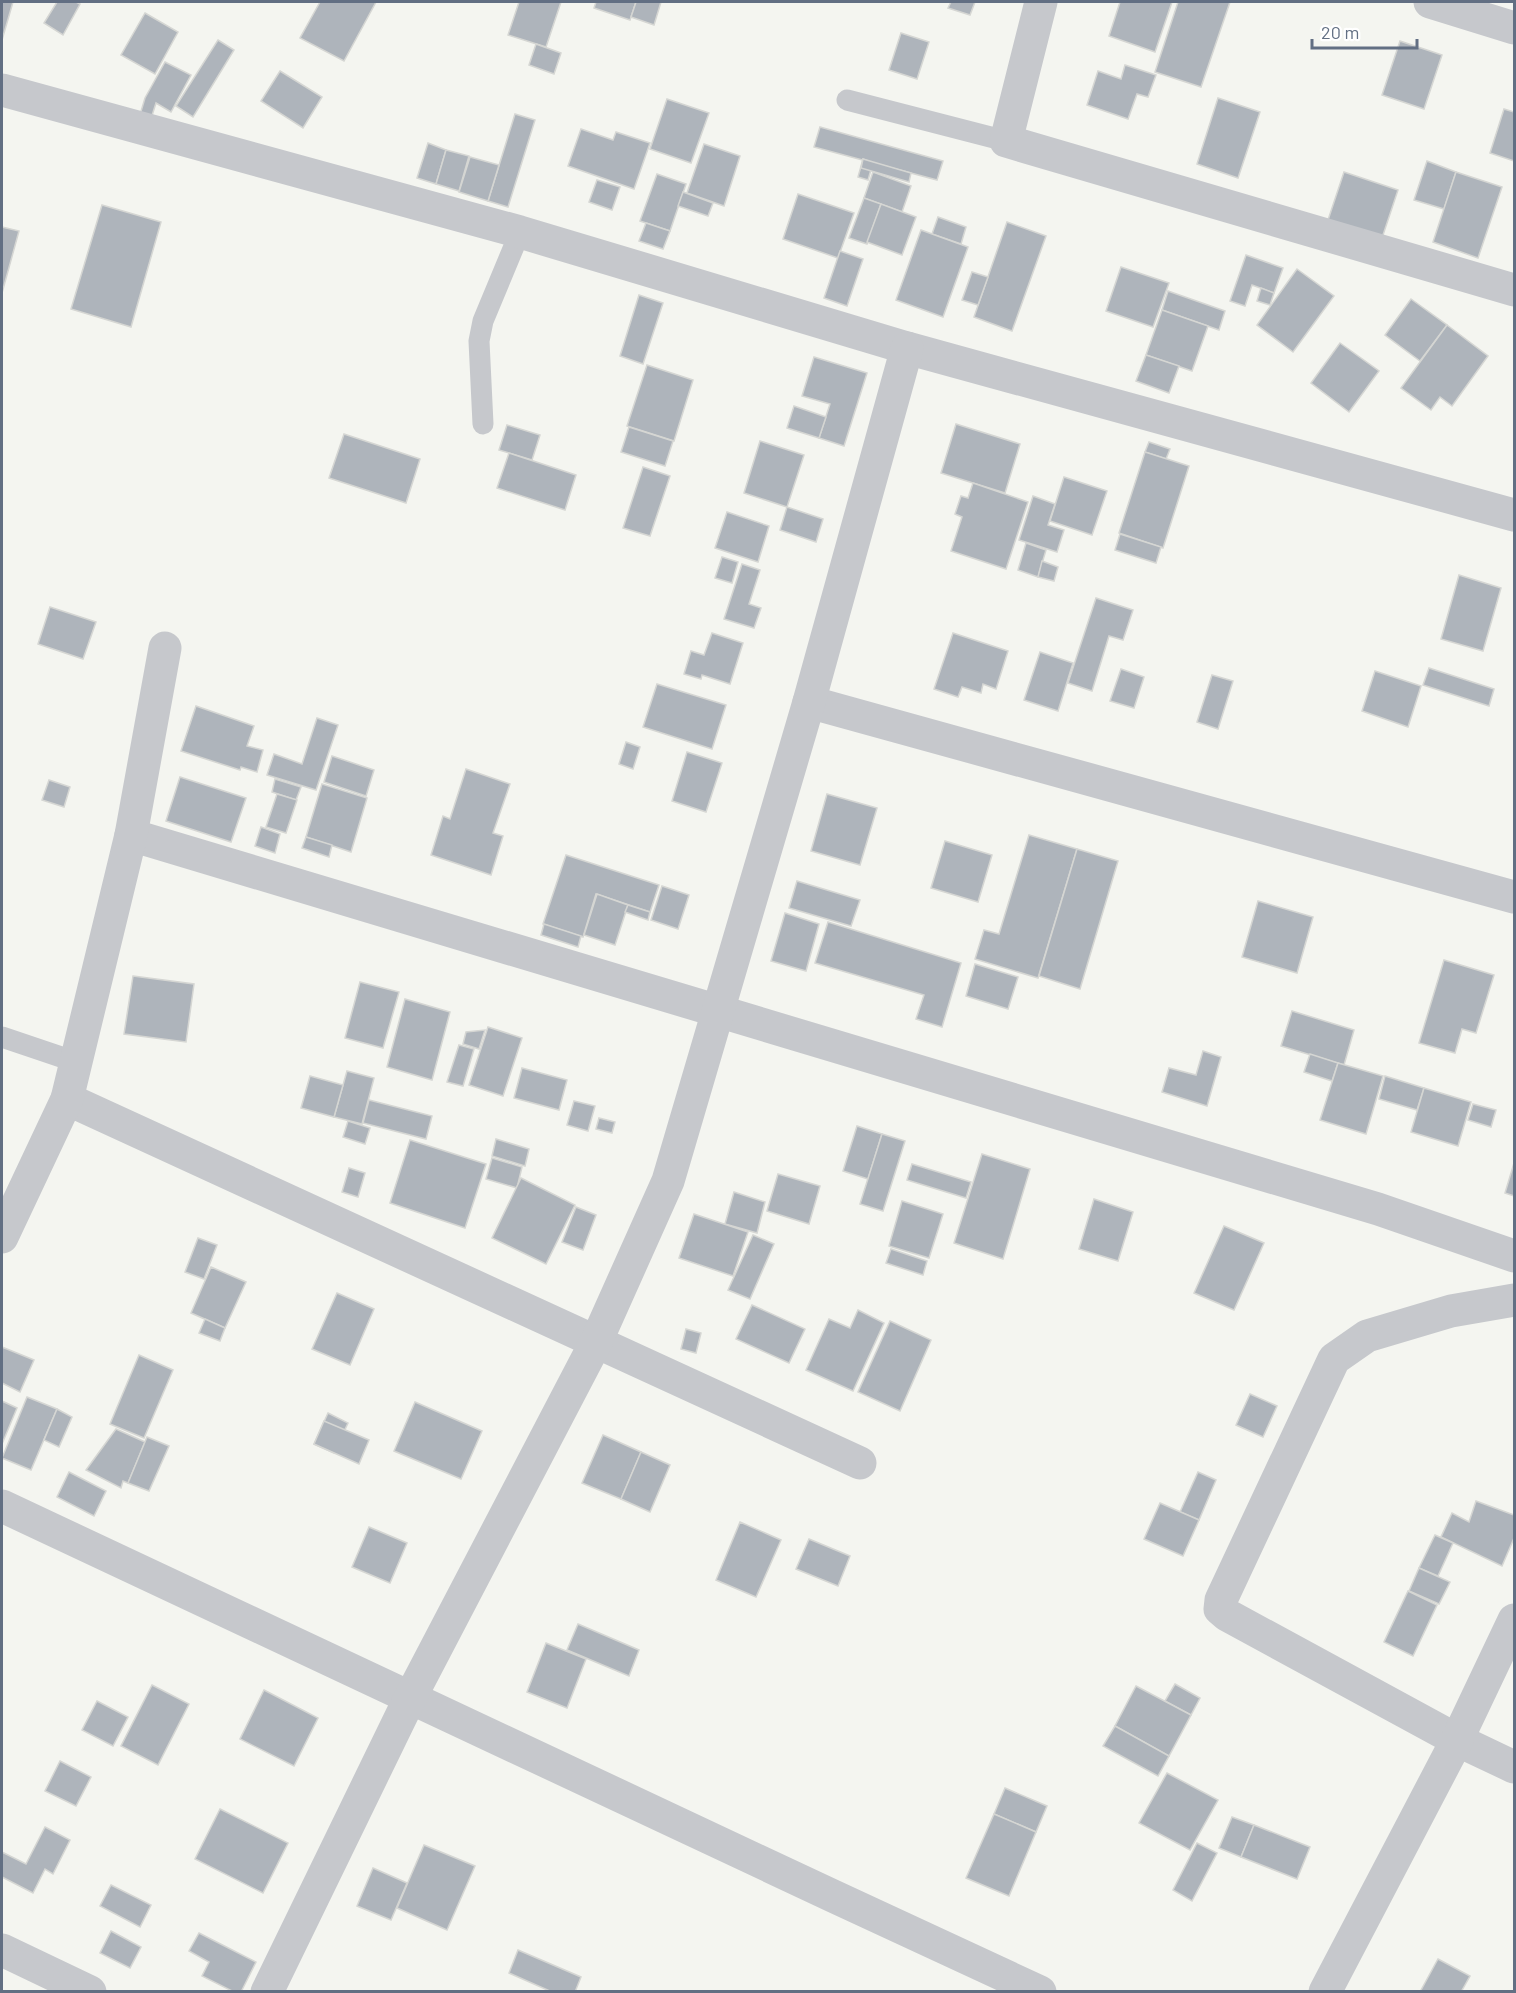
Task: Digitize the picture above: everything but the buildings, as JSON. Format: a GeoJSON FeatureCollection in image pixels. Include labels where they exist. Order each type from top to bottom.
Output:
{"type":"FeatureCollection","features":[{"type":"Feature","properties":{"kind":"street"},"geometry":{"type":"LineString","coordinates":[[1041,2],[1006,141],[1515,290]]}},
{"type":"Feature","properties":{"kind":"street"},"geometry":{"type":"LineString","coordinates":[[1430,2],[1515,28]]}},
{"type":"Feature","properties":{"kind":"street"},"geometry":{"type":"LineString","coordinates":[[2,90],[520,232],[907,348],[1515,515]]}},
{"type":"Feature","properties":{"kind":"street"},"geometry":{"type":"LineString","coordinates":[[267,1992],[410,1698],[596,1341],[668,1181],[809,702],[907,348]]}},
{"type":"Feature","properties":{"kind":"street"},"geometry":{"type":"LineString","coordinates":[[2,1237],[67,1099],[131,835],[165,648]]}},
{"type":"Feature","properties":{"kind":"street"},"geometry":{"type":"LineString","coordinates":[[809,702],[1515,897]]}},
{"type":"Feature","properties":{"kind":"street"},"geometry":{"type":"LineString","coordinates":[[131,835],[1378,1209],[1515,1256]]}},
{"type":"Feature","properties":{"kind":"street"},"geometry":{"type":"LineString","coordinates":[[67,1099],[860,1462]]}},
{"type":"Feature","properties":{"kind":"street"},"geometry":{"type":"LineString","coordinates":[[1515,1300],[1451,1311],[1367,1336],[1334,1359],[1221,1600],[1220,1609],[1227,1615],[1457,1740],[1515,1767]]}},
{"type":"Feature","properties":{"kind":"street"},"geometry":{"type":"LineString","coordinates":[[2,1506],[1040,1992]]}},
{"type":"Feature","properties":{"kind":"street"},"geometry":{"type":"LineString","coordinates":[[1325,1992],[1457,1740],[1515,1620]]}},
{"type":"Feature","properties":{"kind":"street"},"geometry":{"type":"LineString","coordinates":[[2,1950],[90,1992]]}},
{"type":"Feature","properties":{"kind":"lane"},"geometry":{"type":"LineString","coordinates":[[848,100],[1006,141]]}},
{"type":"Feature","properties":{"kind":"lane"},"geometry":{"type":"LineString","coordinates":[[483,424],[479,342],[483,321],[520,232]]}},
{"type":"Feature","properties":{"kind":"lane"},"geometry":{"type":"LineString","coordinates":[[2,1037],[76,1062]]}}]}
